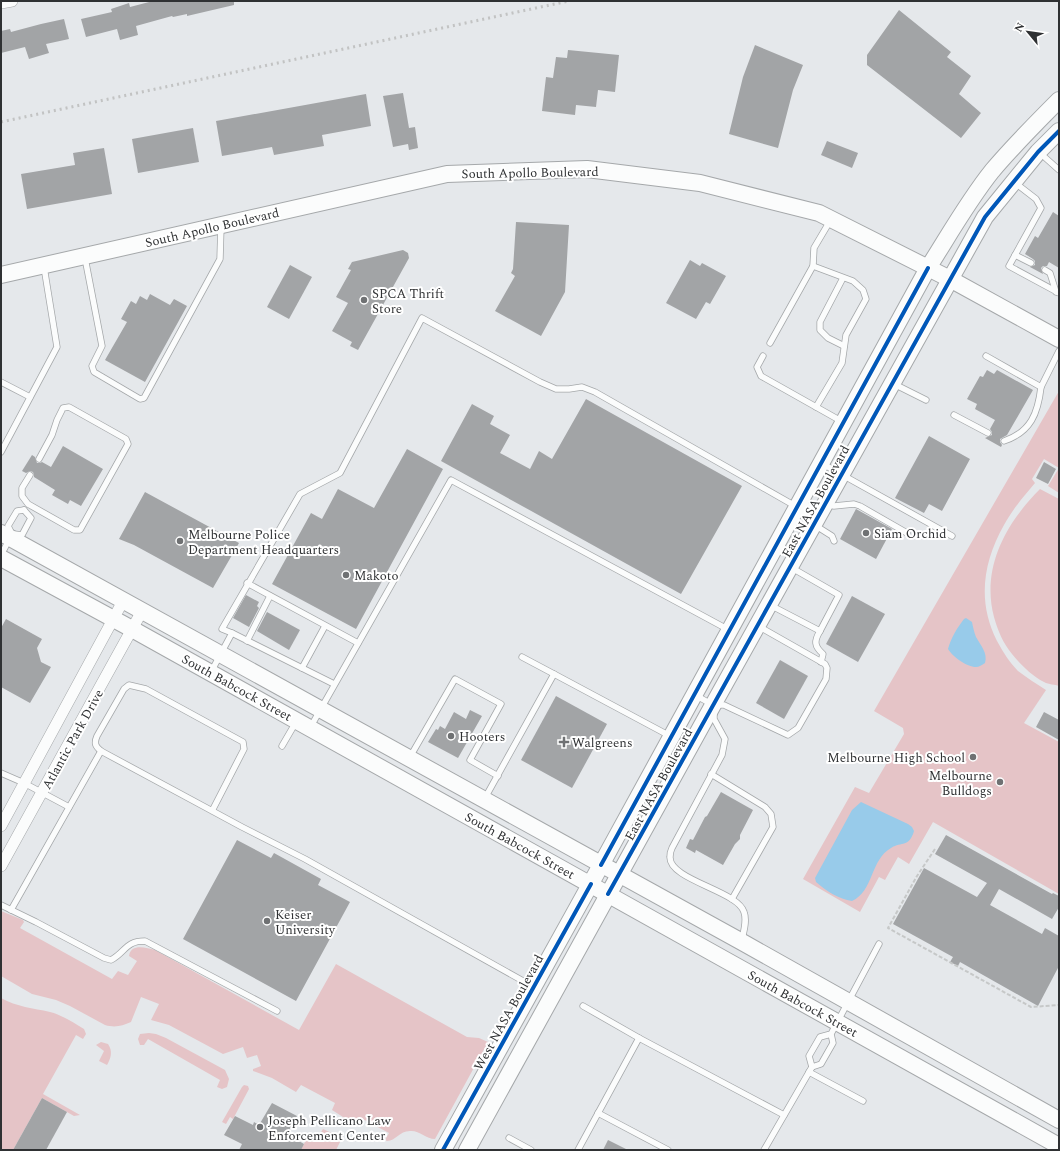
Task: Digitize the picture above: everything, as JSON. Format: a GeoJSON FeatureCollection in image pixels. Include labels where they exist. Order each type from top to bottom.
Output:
{"type":"FeatureCollection","features":[{"type":"Feature","properties":{"kind":"main road","name":"East NASA Boulevard"},"geometry":{"type":"LineString","coordinates":[[601,865],[928,268],[967,205],[992,171],[1059,100]]}},
{"type":"Feature","properties":{"kind":"main road","name":"East NASA Boulevard"},"geometry":{"type":"LineString","coordinates":[[608,894],[985,217],[1038,152],[1059,131]]}},
{"type":"Feature","properties":{"kind":"main road"},"geometry":{"type":"LineString","coordinates":[[1023,137],[1038,152]]}},
{"type":"Feature","properties":{"kind":"main road","name":"South Apollo Boulevard"},"geometry":{"type":"LineString","coordinates":[[1,275],[447,174],[587,169],[700,183],[819,213],[950,279],[1059,339]]}},
{"type":"Feature","properties":{"kind":"main road","name":"South Babcock Street"},"geometry":{"type":"LineString","coordinates":[[8,535],[123,601],[742,942],[1059,1120]]}},
{"type":"Feature","properties":{"kind":"main road","name":"South Babcock Street"},"geometry":{"type":"LineString","coordinates":[[1,556],[591,884],[835,1028],[1059,1146]]}},
{"type":"Feature","properties":{"kind":"main road"},"geometry":{"type":"LineString","coordinates":[[591,884],[601,865]]}},
{"type":"Feature","properties":{"kind":"main road","name":"West NASA Boulevard"},"geometry":{"type":"LineString","coordinates":[[443,1150],[591,884]]}},
{"type":"Feature","properties":{"kind":"main road"},"geometry":{"type":"LineString","coordinates":[[467,1150],[608,894]]}},
{"type":"Feature","properties":{"kind":"street"},"geometry":{"type":"LineString","coordinates":[[1,3],[12,1]]}},
{"type":"Feature","properties":{"kind":"street","name":"Atlantic Park Drive"},"geometry":{"type":"LineString","coordinates":[[1,826],[123,601]]}},
{"type":"Feature","properties":{"kind":"street","name":"Atlantic Park Drive"},"geometry":{"type":"LineString","coordinates":[[1,866],[142,611]]}},
{"type":"Feature","properties":{"kind":"lane"},"geometry":{"type":"LineString","coordinates":[[1038,152],[1059,170]]}},
{"type":"Feature","properties":{"kind":"lane"},"geometry":{"type":"LineString","coordinates":[[1013,182],[1036,199],[1041,208],[1009,266],[1057,293]]}},
{"type":"Feature","properties":{"kind":"lane"},"geometry":{"type":"LineString","coordinates":[[770,344],[813,266],[814,248],[831,219]]}},
{"type":"Feature","properties":{"kind":"lane"},"geometry":{"type":"LineString","coordinates":[[85,256],[102,346],[92,366],[94,372],[140,399],[144,398],[220,259],[221,225]]}},
{"type":"Feature","properties":{"kind":"lane"},"geometry":{"type":"LineString","coordinates":[[1015,255],[1031,262]]}},
{"type":"Feature","properties":{"kind":"lane"},"geometry":{"type":"LineString","coordinates":[[1,452],[57,347],[44,265]]}},
{"type":"Feature","properties":{"kind":"lane"},"geometry":{"type":"LineString","coordinates":[[813,266],[853,281],[863,290],[866,299],[846,335],[842,363],[816,407]]}},
{"type":"Feature","properties":{"kind":"lane"},"geometry":{"type":"LineString","coordinates":[[1045,270],[1050,273],[1057,293]]}},
{"type":"Feature","properties":{"kind":"lane"},"geometry":{"type":"LineString","coordinates":[[844,278],[820,322],[820,330],[828,338],[844,346]]}},
{"type":"Feature","properties":{"kind":"lane"},"geometry":{"type":"LineString","coordinates":[[334,684],[222,629],[247,583],[300,494],[340,473],[422,318],[540,382],[556,389],[582,387],[595,392],[797,507],[814,524],[832,536],[834,541]]}},
{"type":"Feature","properties":{"kind":"lane"},"geometry":{"type":"LineString","coordinates":[[1004,441],[1014,438],[1032,420],[1039,405],[1041,387],[1059,351]]}},
{"type":"Feature","properties":{"kind":"lane"},"geometry":{"type":"LineString","coordinates":[[763,356],[757,367],[761,376],[844,423]]}},
{"type":"Feature","properties":{"kind":"lane"},"geometry":{"type":"LineString","coordinates":[[986,356],[1041,387]]}},
{"type":"Feature","properties":{"kind":"lane"},"geometry":{"type":"LineString","coordinates":[[1,382],[30,397]]}},
{"type":"Feature","properties":{"kind":"lane"},"geometry":{"type":"LineString","coordinates":[[892,382],[926,400]]}},
{"type":"Feature","properties":{"kind":"lane"},"geometry":{"type":"LineString","coordinates":[[30,475],[22,488],[22,496],[28,504],[74,530],[80,530],[128,444],[126,439],[69,407],[63,408],[52,436],[39,460]]}},
{"type":"Feature","properties":{"kind":"lane"},"geometry":{"type":"LineString","coordinates":[[954,415],[988,433]]}},
{"type":"Feature","properties":{"kind":"lane"},"geometry":{"type":"LineString","coordinates":[[821,463],[952,536]]}},
{"type":"Feature","properties":{"kind":"lane"},"geometry":{"type":"LineString","coordinates":[[282,746],[320,710],[451,480],[730,630]]}},
{"type":"Feature","properties":{"kind":"lane"},"geometry":{"type":"LineString","coordinates":[[1,556],[8,535],[8,526],[17,511],[24,510],[28,504]]}},
{"type":"Feature","properties":{"kind":"lane"},"geometry":{"type":"LineString","coordinates":[[797,507],[825,504],[834,506],[854,504],[907,533]]}},
{"type":"Feature","properties":{"kind":"lane"},"geometry":{"type":"LineString","coordinates":[[8,535],[22,535],[31,518],[24,510]]}},
{"type":"Feature","properties":{"kind":"lane"},"geometry":{"type":"LineString","coordinates":[[790,567],[839,596],[816,638],[817,648],[823,654],[821,662]]}},
{"type":"Feature","properties":{"kind":"lane"},"geometry":{"type":"LineString","coordinates":[[247,583],[358,643]]}},
{"type":"Feature","properties":{"kind":"lane"},"geometry":{"type":"LineString","coordinates":[[247,641],[270,596]]}},
{"type":"Feature","properties":{"kind":"lane"},"geometry":{"type":"LineString","coordinates":[[769,604],[820,631]]}},
{"type":"Feature","properties":{"kind":"lane"},"geometry":{"type":"LineString","coordinates":[[302,668],[325,626]]}},
{"type":"Feature","properties":{"kind":"lane"},"geometry":{"type":"LineString","coordinates":[[694,695],[713,705],[724,705],[788,735],[798,728],[826,679],[827,668],[825,664],[757,626]]}},
{"type":"Feature","properties":{"kind":"lane"},"geometry":{"type":"LineString","coordinates":[[211,673],[232,633]]}},
{"type":"Feature","properties":{"kind":"lane"},"geometry":{"type":"LineString","coordinates":[[522,657],[672,736]]}},
{"type":"Feature","properties":{"kind":"lane"},"geometry":{"type":"LineString","coordinates":[[484,800],[554,674]]}},
{"type":"Feature","properties":{"kind":"lane"},"geometry":{"type":"LineString","coordinates":[[409,759],[455,679],[501,704],[470,760],[498,776]]}},
{"type":"Feature","properties":{"kind":"lane"},"geometry":{"type":"LineString","coordinates":[[212,811],[245,746],[242,742],[160,696],[137,686],[129,686],[124,690],[95,742],[96,747],[101,751],[273,844],[305,859],[534,987]]}},
{"type":"Feature","properties":{"kind":"lane"},"geometry":{"type":"LineString","coordinates":[[713,705],[714,719],[725,739],[722,755],[672,848],[670,858],[672,865],[680,872],[737,902],[744,911],[745,924],[742,942]]}},
{"type":"Feature","properties":{"kind":"lane"},"geometry":{"type":"LineString","coordinates":[[11,910],[101,751]]}},
{"type":"Feature","properties":{"kind":"lane"},"geometry":{"type":"LineString","coordinates":[[1,773],[24,783],[69,807]]}},
{"type":"Feature","properties":{"kind":"lane"},"geometry":{"type":"LineString","coordinates":[[711,774],[766,807],[771,814],[773,827],[732,899]]}},
{"type":"Feature","properties":{"kind":"lane"},"geometry":{"type":"LineString","coordinates":[[1,905],[104,958],[111,960],[117,957],[128,946],[136,941],[145,941],[277,1011]]}},
{"type":"Feature","properties":{"kind":"lane"},"geometry":{"type":"LineString","coordinates":[[810,1069],[821,1064],[833,1043],[835,1028],[879,944]]}},
{"type":"Feature","properties":{"kind":"lane"},"geometry":{"type":"LineString","coordinates":[[583,1006],[784,1116]]}},
{"type":"Feature","properties":{"kind":"lane"},"geometry":{"type":"LineString","coordinates":[[764,1150],[810,1069],[809,1056],[820,1037],[835,1028]]}},
{"type":"Feature","properties":{"kind":"lane"},"geometry":{"type":"LineString","coordinates":[[578,1150],[639,1038]]}},
{"type":"Feature","properties":{"kind":"lane"},"geometry":{"type":"LineString","coordinates":[[810,1069],[863,1101]]}},
{"type":"Feature","properties":{"kind":"lane"},"geometry":{"type":"LineString","coordinates":[[598,1113],[668,1150]]}},
{"type":"Feature","properties":{"kind":"lane"},"geometry":{"type":"LineString","coordinates":[[510,1138],[531,1150]]}},
{"type":"Feature","properties":{"kind":"path"},"geometry":{"type":"LineString","coordinates":[[935,849],[917,876],[888,928],[1031,1007],[1059,1005]]}},
{"type":"Feature","properties":{"kind":"shaded area"},"geometry":{"type":"Polygon","coordinates":[[[1059,391],[1059,468],[1044,459],[1032,479],[1035,483],[1007,519],[991,553],[985,582],[985,597],[991,626],[1004,653],[1018,671],[1046,690],[1024,723],[1059,742],[1059,894],[933,822],[909,864],[898,857],[885,880],[879,877],[860,912],[803,879],[855,787],[869,793],[904,734],[903,728],[874,711],[1059,391]]]}},
{"type":"Feature","properties":{"kind":"shaded area"},"geometry":{"type":"Polygon","coordinates":[[[1059,468],[1059,493],[1048,486],[1059,468]]]}},
{"type":"Feature","properties":{"kind":"shaded area"},"geometry":{"type":"Polygon","coordinates":[[[1040,489],[1059,499],[1059,686],[1046,683],[1035,677],[1012,654],[999,632],[994,617],[991,599],[991,581],[999,547],[1017,516],[1040,489]]]}},
{"type":"Feature","properties":{"kind":"shaded area"},"geometry":{"type":"Polygon","coordinates":[[[1,911],[23,920],[24,922],[20,928],[112,979],[118,971],[128,975],[137,961],[129,956],[133,949],[139,947],[155,950],[299,1030],[336,964],[467,1037],[479,1038],[488,1042],[435,1139],[413,1131],[406,1131],[390,1141],[387,1141],[385,1140],[389,1133],[359,1117],[354,1124],[332,1110],[335,1103],[301,1085],[296,1092],[272,1078],[253,1071],[253,1069],[261,1066],[257,1055],[247,1058],[243,1047],[223,1054],[169,1025],[151,1020],[159,1004],[141,997],[131,1022],[125,1025],[109,1026],[56,1000],[32,994],[1,976],[1,911]]]}},
{"type":"Feature","properties":{"kind":"shaded area"},"geometry":{"type":"Polygon","coordinates":[[[1,998],[19,1005],[59,1015],[84,1029],[86,1034],[83,1039],[76,1035],[43,1094],[80,1115],[74,1116],[42,1098],[13,1150],[1,1150],[1,998]]]}},
{"type":"Feature","properties":{"kind":"shaded area"},"geometry":{"type":"Polygon","coordinates":[[[149,1033],[166,1038],[225,1070],[229,1079],[227,1087],[222,1089],[217,1087],[220,1080],[148,1039],[144,1045],[140,1045],[138,1039],[140,1034],[149,1033]]]}},
{"type":"Feature","properties":{"kind":"shaded area"},"geometry":{"type":"Polygon","coordinates":[[[101,1042],[108,1044],[111,1049],[107,1065],[99,1061],[104,1051],[96,1045],[101,1042]]]}},
{"type":"Feature","properties":{"kind":"shaded area"},"geometry":{"type":"Polygon","coordinates":[[[244,1085],[248,1086],[249,1089],[233,1119],[230,1117],[226,1124],[222,1122],[242,1087],[244,1085]]]}},
{"type":"Feature","properties":{"kind":"shaded area"},"geometry":{"type":"Polygon","coordinates":[[[323,1129],[342,1138],[336,1150],[301,1149],[309,1135],[317,1139],[323,1129]]]}},
{"type":"Feature","properties":{"kind":"water"},"geometry":{"type":"Polygon","coordinates":[[[966,618],[972,622],[976,637],[986,656],[985,663],[978,667],[972,667],[960,661],[948,649],[954,633],[966,618]]]}},
{"type":"Feature","properties":{"kind":"water"},"geometry":{"type":"Polygon","coordinates":[[[861,802],[908,824],[914,831],[910,840],[891,848],[884,853],[875,867],[864,890],[852,901],[828,891],[816,882],[815,878],[852,810],[861,802]]]}},
{"type":"Feature","properties":{"kind":"building"},"geometry":{"type":"Polygon","coordinates":[[[153,1],[234,1],[234,5],[187,16],[187,14],[172,16],[136,26],[138,35],[120,40],[117,29],[86,37],[81,19],[112,12],[111,9],[129,3],[130,7],[153,1]]]}},
{"type":"Feature","properties":{"kind":"building"},"geometry":{"type":"Polygon","coordinates":[[[899,10],[951,52],[947,57],[971,76],[959,94],[981,113],[961,138],[867,65],[867,55],[899,10]]]}},
{"type":"Feature","properties":{"kind":"building"},"geometry":{"type":"Polygon","coordinates":[[[64,19],[69,39],[46,44],[49,53],[29,59],[25,47],[1,53],[1,31],[10,29],[11,32],[64,19]]]}},
{"type":"Feature","properties":{"kind":"building"},"geometry":{"type":"Polygon","coordinates":[[[755,45],[803,65],[793,90],[778,148],[729,134],[743,77],[755,45]]]}},
{"type":"Feature","properties":{"kind":"building"},"geometry":{"type":"Polygon","coordinates":[[[568,50],[619,55],[615,92],[598,90],[596,107],[576,105],[575,115],[542,111],[546,77],[553,78],[556,57],[567,58],[568,50]]]}},
{"type":"Feature","properties":{"kind":"building"},"geometry":{"type":"Polygon","coordinates":[[[403,93],[409,128],[415,127],[418,148],[409,150],[408,144],[393,147],[383,96],[403,93]]]}},
{"type":"Feature","properties":{"kind":"building"},"geometry":{"type":"Polygon","coordinates":[[[366,94],[371,126],[322,135],[324,146],[274,155],[272,147],[222,156],[216,121],[366,94]]]}},
{"type":"Feature","properties":{"kind":"building"},"geometry":{"type":"Polygon","coordinates":[[[193,128],[199,162],[138,173],[132,139],[193,128]]]}},
{"type":"Feature","properties":{"kind":"building"},"geometry":{"type":"Polygon","coordinates":[[[827,141],[858,153],[852,168],[821,155],[827,141]]]}},
{"type":"Feature","properties":{"kind":"building"},"geometry":{"type":"Polygon","coordinates":[[[104,148],[112,194],[27,209],[21,174],[75,165],[73,153],[104,148]]]}},
{"type":"Feature","properties":{"kind":"building"},"geometry":{"type":"Polygon","coordinates":[[[1053,212],[1059,216],[1059,268],[1049,262],[1047,266],[1043,266],[1041,268],[1043,274],[1030,267],[1035,265],[1035,261],[1025,254],[1035,236],[1038,238],[1053,212]]]}},
{"type":"Feature","properties":{"kind":"building"},"geometry":{"type":"Polygon","coordinates":[[[516,222],[569,225],[565,292],[541,336],[495,311],[515,276],[511,273],[513,269],[516,222]]]}},
{"type":"Feature","properties":{"kind":"building","name":"SPCA Thrift Store"},"geometry":{"type":"Polygon","coordinates":[[[403,250],[408,253],[409,258],[358,350],[350,346],[352,342],[332,331],[348,303],[336,297],[351,270],[348,269],[352,262],[403,250]]]}},
{"type":"Feature","properties":{"kind":"building"},"geometry":{"type":"Polygon","coordinates":[[[690,260],[700,266],[702,263],[726,276],[710,304],[706,302],[696,319],[666,303],[690,260]]]}},
{"type":"Feature","properties":{"kind":"building"},"geometry":{"type":"Polygon","coordinates":[[[290,265],[312,277],[289,319],[267,307],[290,265]]]}},
{"type":"Feature","properties":{"kind":"building"},"geometry":{"type":"Polygon","coordinates":[[[150,294],[170,305],[174,299],[187,306],[145,382],[105,360],[127,322],[121,319],[131,301],[136,304],[140,296],[147,300],[150,294]]]}},
{"type":"Feature","properties":{"kind":"building"},"geometry":{"type":"Polygon","coordinates":[[[987,370],[994,374],[997,370],[1033,390],[1007,435],[1000,439],[1002,445],[1001,447],[985,438],[992,435],[990,429],[995,420],[975,409],[977,404],[967,399],[980,376],[983,377],[987,370]]]}},
{"type":"Feature","properties":{"kind":"building"},"geometry":{"type":"Polygon","coordinates":[[[586,399],[742,486],[681,594],[441,461],[472,404],[494,416],[490,424],[510,435],[500,453],[530,469],[539,451],[552,459],[586,399]]]}},
{"type":"Feature","properties":{"kind":"building"},"geometry":{"type":"Polygon","coordinates":[[[929,436],[970,459],[942,511],[929,504],[924,513],[895,498],[929,436]]]}},
{"type":"Feature","properties":{"kind":"building"},"geometry":{"type":"Polygon","coordinates":[[[63,446],[103,469],[81,506],[70,500],[68,504],[52,495],[55,490],[34,477],[33,472],[30,471],[26,473],[22,471],[32,455],[35,457],[37,463],[42,462],[51,467],[63,446]]]}},
{"type":"Feature","properties":{"kind":"building"},"geometry":{"type":"Polygon","coordinates":[[[407,449],[443,469],[356,629],[272,584],[311,513],[322,519],[338,489],[374,508],[407,449]]]}},
{"type":"Feature","properties":{"kind":"building"},"geometry":{"type":"Polygon","coordinates":[[[1044,462],[1056,469],[1048,484],[1036,478],[1044,462]]]}},
{"type":"Feature","properties":{"kind":"building","name":"Melbourne Police Department Headquarters"},"geometry":{"type":"Polygon","coordinates":[[[145,492],[239,543],[213,588],[134,545],[119,539],[145,492]]]}},
{"type":"Feature","properties":{"kind":"building","name":"Siam Orchid"},"geometry":{"type":"Polygon","coordinates":[[[856,509],[892,529],[876,559],[840,539],[856,509]]]}},
{"type":"Feature","properties":{"kind":"building"},"geometry":{"type":"Polygon","coordinates":[[[246,595],[259,602],[257,606],[259,608],[249,627],[233,618],[246,595]]]}},
{"type":"Feature","properties":{"kind":"building"},"geometry":{"type":"Polygon","coordinates":[[[852,596],[885,614],[858,662],[826,644],[852,596]]]}},
{"type":"Feature","properties":{"kind":"building"},"geometry":{"type":"Polygon","coordinates":[[[267,612],[300,630],[289,650],[257,631],[267,612]]]}},
{"type":"Feature","properties":{"kind":"building"},"geometry":{"type":"Polygon","coordinates":[[[6,619],[42,639],[37,648],[41,662],[51,667],[30,703],[1,687],[1,628],[6,619]]]}},
{"type":"Feature","properties":{"kind":"building"},"geometry":{"type":"Polygon","coordinates":[[[780,660],[808,676],[784,719],[756,703],[780,660]]]}},
{"type":"Feature","properties":{"kind":"building","name":"Walgreens"},"geometry":{"type":"Polygon","coordinates":[[[556,696],[607,724],[572,788],[521,760],[556,696]]]}},
{"type":"Feature","properties":{"kind":"building","name":"Hooters"},"geometry":{"type":"Polygon","coordinates":[[[470,710],[482,716],[458,758],[428,742],[436,729],[438,730],[440,726],[445,729],[454,712],[466,719],[470,710]]]}},
{"type":"Feature","properties":{"kind":"building"},"geometry":{"type":"Polygon","coordinates":[[[1044,712],[1059,720],[1059,740],[1036,727],[1044,712]]]}},
{"type":"Feature","properties":{"kind":"building"},"geometry":{"type":"Polygon","coordinates":[[[721,792],[753,810],[740,835],[740,839],[735,844],[723,865],[696,850],[695,853],[686,848],[690,839],[693,840],[705,817],[721,792]]]}},
{"type":"Feature","properties":{"kind":"building"},"geometry":{"type":"Polygon","coordinates":[[[946,835],[1052,894],[1053,893],[1059,896],[1059,907],[1052,919],[999,889],[990,905],[1042,934],[1045,928],[1059,936],[1059,966],[1038,1006],[960,962],[958,966],[950,962],[953,957],[893,924],[924,868],[977,897],[987,883],[935,854],[946,835]]]}},
{"type":"Feature","properties":{"kind":"building","name":"Keiser University"},"geometry":{"type":"Polygon","coordinates":[[[237,840],[271,858],[274,853],[321,879],[318,885],[350,902],[296,1001],[183,939],[237,840]]]}},
{"type":"Feature","properties":{"kind":"building"},"geometry":{"type":"Polygon","coordinates":[[[42,1098],[67,1112],[46,1150],[13,1150],[42,1098]]]}},
{"type":"Feature","properties":{"kind":"building","name":"Joseph Pellicano Law Enforcement Center"},"geometry":{"type":"Polygon","coordinates":[[[272,1103],[297,1116],[287,1134],[304,1144],[301,1150],[239,1150],[242,1144],[224,1135],[235,1116],[253,1125],[254,1122],[259,1125],[272,1103]]]}},
{"type":"Feature","properties":{"kind":"building"},"geometry":{"type":"Polygon","coordinates":[[[608,1140],[628,1150],[603,1150],[608,1140]]]}},
{"type":"Feature","properties":{"kind":"railway"},"geometry":{"type":"LineString","coordinates":[[1,122],[569,1]]}},
{"type":"Feature","properties":{"kind":"cycle path"},"geometry":{"type":"LineString","coordinates":[[608,894],[985,217],[1038,152],[1059,131]]}},
{"type":"Feature","properties":{"kind":"cycle path"},"geometry":{"type":"LineString","coordinates":[[601,865],[928,268]]}},
{"type":"Feature","properties":{"kind":"cycle path"},"geometry":{"type":"LineString","coordinates":[[443,1150],[591,884]]}},
{"type":"Feature","properties":{"kind":"place","name":"SPCA Thrift Store"},"geometry":{"type":"Point","coordinates":[364,300]}},
{"type":"Feature","properties":{"kind":"place","name":"Siam Orchid"},"geometry":{"type":"Point","coordinates":[866,533]}},
{"type":"Feature","properties":{"kind":"place","name":"Melbourne Police Department Headquarters"},"geometry":{"type":"Point","coordinates":[180,541]}},
{"type":"Feature","properties":{"kind":"place","name":"Makoto"},"geometry":{"type":"Point","coordinates":[346,575]}},
{"type":"Feature","properties":{"kind":"place","name":"Hooters"},"geometry":{"type":"Point","coordinates":[451,736]}},
{"type":"Feature","properties":{"kind":"place","name":"Walgreens"},"geometry":{"type":"Point","coordinates":[564,742]}},
{"type":"Feature","properties":{"kind":"place","name":"Melbourne High School"},"geometry":{"type":"Point","coordinates":[973,757]}},
{"type":"Feature","properties":{"kind":"place","name":"Melbourne Bulldogs"},"geometry":{"type":"Point","coordinates":[1000,782]}},
{"type":"Feature","properties":{"kind":"place","name":"Keiser University"},"geometry":{"type":"Point","coordinates":[267,921]}},
{"type":"Feature","properties":{"kind":"place","name":"Joseph Pellicano Law Enforcement Center"},"geometry":{"type":"Point","coordinates":[260,1127]}}]}
